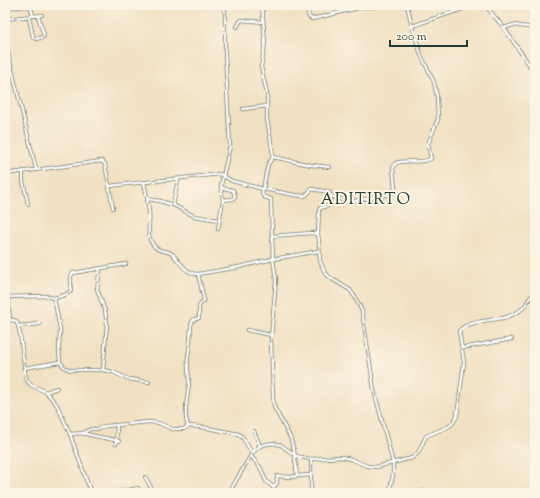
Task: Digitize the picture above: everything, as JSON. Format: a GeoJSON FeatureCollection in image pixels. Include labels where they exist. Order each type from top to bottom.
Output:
{"type":"FeatureCollection","features":[{"type":"Feature","properties":{"kind":"street"},"geometry":{"type":"LineString","coordinates":[[218,229],[223,200],[221,188],[230,146],[225,53],[225,5]]}},
{"type":"Feature","properties":{"kind":"street"},"geometry":{"type":"LineString","coordinates":[[262,5],[266,43],[261,67],[267,94],[273,157],[268,164],[263,189],[263,196],[272,201],[273,259],[276,284],[271,335],[273,402],[290,437],[296,456],[297,476]]}},
{"type":"Feature","properties":{"kind":"street"},"geometry":{"type":"LineString","coordinates":[[109,186],[218,174],[232,182],[303,196],[307,196],[310,190],[329,192],[331,196],[345,202],[349,202],[391,194],[395,189],[393,168],[396,163],[431,159],[428,144],[438,119],[437,97],[434,82],[421,55],[407,5],[362,7],[312,19],[309,17],[307,5]]}},
{"type":"Feature","properties":{"kind":"street"},"geometry":{"type":"LineString","coordinates":[[412,26],[474,5]]}},
{"type":"Feature","properties":{"kind":"street"},"geometry":{"type":"LineString","coordinates":[[485,5],[504,28],[530,66],[535,78]]}},
{"type":"Feature","properties":{"kind":"street"},"geometry":{"type":"LineString","coordinates":[[5,8],[28,6],[31,8],[33,16]]}},
{"type":"Feature","properties":{"kind":"street"},"geometry":{"type":"LineString","coordinates":[[5,19],[40,16],[44,34],[43,37],[36,39],[33,36],[29,17]]}},
{"type":"Feature","properties":{"kind":"street"},"geometry":{"type":"LineString","coordinates":[[237,27],[240,20],[263,22]]}},
{"type":"Feature","properties":{"kind":"street"},"geometry":{"type":"LineString","coordinates":[[504,28],[513,25],[535,28]]}},
{"type":"Feature","properties":{"kind":"street"},"geometry":{"type":"LineString","coordinates":[[5,41],[36,169]]}},
{"type":"Feature","properties":{"kind":"street"},"geometry":{"type":"LineString","coordinates":[[5,69],[12,67]]}},
{"type":"Feature","properties":{"kind":"street"},"geometry":{"type":"LineString","coordinates":[[243,109],[267,106]]}},
{"type":"Feature","properties":{"kind":"street"},"geometry":{"type":"LineString","coordinates":[[273,157],[311,165],[330,167]]}},
{"type":"Feature","properties":{"kind":"street"},"geometry":{"type":"LineString","coordinates":[[5,174],[102,161],[105,164],[113,208]]}},
{"type":"Feature","properties":{"kind":"street"},"geometry":{"type":"LineString","coordinates":[[23,171],[28,204]]}},
{"type":"Feature","properties":{"kind":"street"},"geometry":{"type":"LineString","coordinates":[[173,205],[178,179]]}},
{"type":"Feature","properties":{"kind":"street"},"geometry":{"type":"LineString","coordinates":[[144,182],[150,216],[148,231],[151,243],[160,251],[171,254],[188,271],[192,273],[198,274],[239,267],[319,251]]}},
{"type":"Feature","properties":{"kind":"street"},"geometry":{"type":"LineString","coordinates":[[221,188],[232,190],[234,192],[234,198],[223,200]]}},
{"type":"Feature","properties":{"kind":"street"},"geometry":{"type":"LineString","coordinates":[[331,196],[328,206],[320,208],[319,210],[318,234],[320,242],[320,260],[325,273],[350,290],[362,311],[374,390],[393,463],[389,493]]}},
{"type":"Feature","properties":{"kind":"street"},"geometry":{"type":"LineString","coordinates":[[147,199],[173,205],[194,216],[219,220]]}},
{"type":"Feature","properties":{"kind":"street"},"geometry":{"type":"LineString","coordinates":[[272,236],[311,233],[318,234]]}},
{"type":"Feature","properties":{"kind":"street"},"geometry":{"type":"LineString","coordinates":[[10,320],[7,297],[45,296],[54,298],[65,295],[71,291],[71,276],[73,273],[126,264]]}},
{"type":"Feature","properties":{"kind":"street"},"geometry":{"type":"LineString","coordinates":[[100,268],[97,289],[105,311],[107,324],[103,370]]}},
{"type":"Feature","properties":{"kind":"street"},"geometry":{"type":"LineString","coordinates":[[188,426],[186,412],[189,381],[187,371],[191,324],[193,320],[199,318],[199,306],[204,300],[198,274]]}},
{"type":"Feature","properties":{"kind":"street"},"geometry":{"type":"LineString","coordinates":[[229,493],[251,454],[260,446],[270,443],[281,445],[296,456],[311,459],[341,457],[351,459],[367,466],[376,467],[412,458],[418,453],[426,436],[448,427],[455,420],[459,411],[464,374],[464,362],[459,331],[463,327],[472,323],[510,315],[523,308],[528,298],[535,294]]}},
{"type":"Feature","properties":{"kind":"street"},"geometry":{"type":"LineString","coordinates":[[54,298],[60,329],[58,349],[60,362],[66,369],[72,371],[103,370],[113,372],[128,379],[149,382]]}},
{"type":"Feature","properties":{"kind":"street"},"geometry":{"type":"LineString","coordinates":[[5,322],[10,320],[16,321],[25,376],[28,382],[46,392],[57,405],[70,434],[91,493]]}},
{"type":"Feature","properties":{"kind":"street"},"geometry":{"type":"LineString","coordinates":[[18,326],[40,324]]}},
{"type":"Feature","properties":{"kind":"street"},"geometry":{"type":"LineString","coordinates":[[247,330],[271,335]]}},
{"type":"Feature","properties":{"kind":"street"},"geometry":{"type":"LineString","coordinates":[[462,348],[512,338]]}},
{"type":"Feature","properties":{"kind":"street"},"geometry":{"type":"LineString","coordinates":[[24,368],[60,362]]}},
{"type":"Feature","properties":{"kind":"street"},"geometry":{"type":"LineString","coordinates":[[46,392],[57,388]]}},
{"type":"Feature","properties":{"kind":"street"},"geometry":{"type":"LineString","coordinates":[[70,434],[81,433],[91,429],[99,429],[105,426],[157,422],[168,428],[177,430],[184,429],[188,426],[239,434],[243,438],[260,467],[266,481],[273,488]]}},
{"type":"Feature","properties":{"kind":"street"},"geometry":{"type":"LineString","coordinates":[[81,433],[117,442],[117,425]]}},
{"type":"Feature","properties":{"kind":"street"},"geometry":{"type":"LineString","coordinates":[[254,431],[260,446]]}},
{"type":"Feature","properties":{"kind":"street"},"geometry":{"type":"LineString","coordinates":[[311,459],[312,492],[315,493]]}},
{"type":"Feature","properties":{"kind":"street"},"geometry":{"type":"LineString","coordinates":[[273,493],[277,476],[290,477],[311,475]]}},
{"type":"Feature","properties":{"kind":"street"},"geometry":{"type":"LineString","coordinates":[[145,477],[150,485],[152,493]]}},
{"type":"Feature","properties":{"kind":"street"},"geometry":{"type":"LineString","coordinates":[[106,493],[138,488],[140,491]]}},
{"type":"Feature","properties":{"kind":"street"},"geometry":{"type":"LineString","coordinates":[[418,493],[423,491]]}},
{"type":"Feature","properties":{"kind":"street"},"geometry":{"type":"LineString","coordinates":[[397,493],[409,493]]}},
{"type":"Feature","properties":{"kind":"district","name":"ADITIRTO"},"geometry":{"type":"Point","coordinates":[366,198]}}]}
